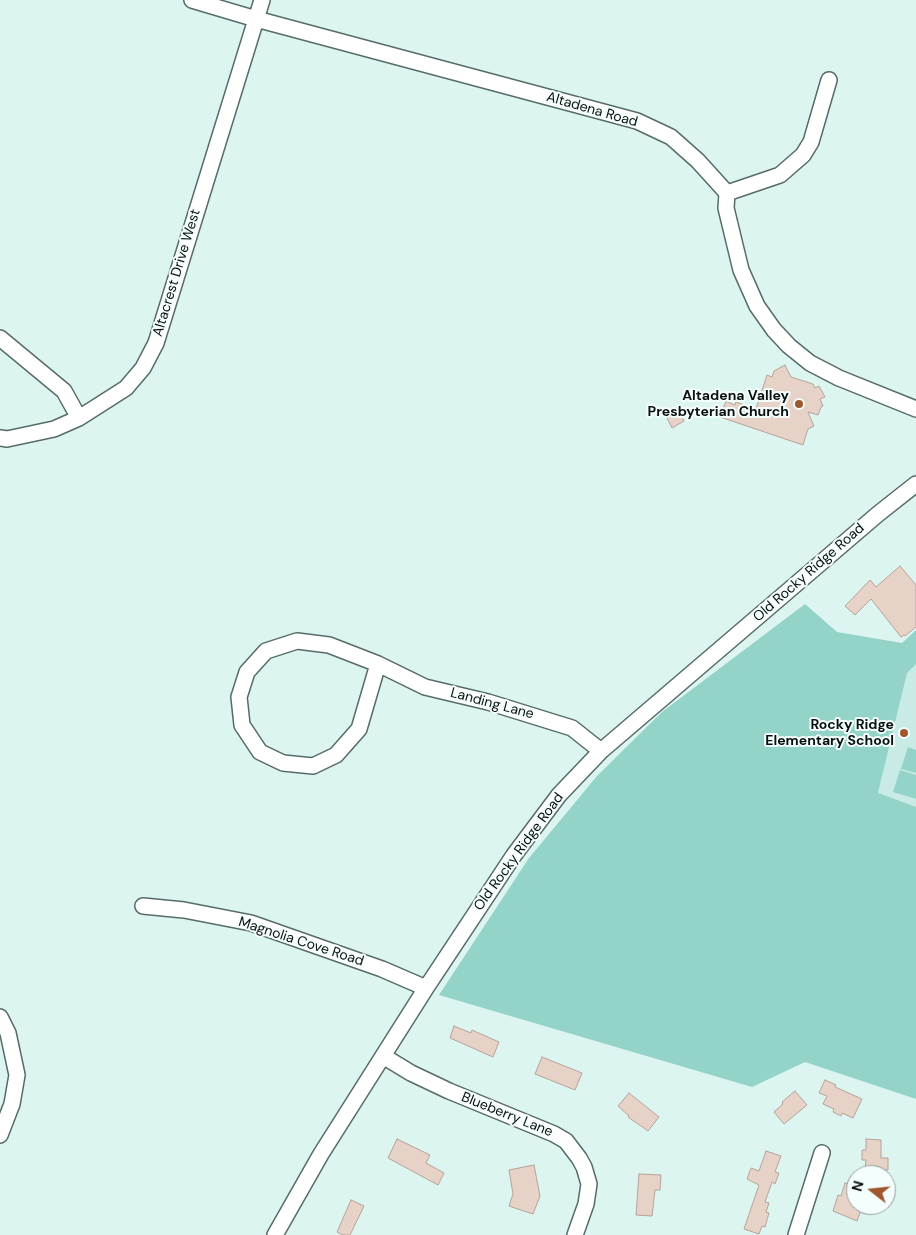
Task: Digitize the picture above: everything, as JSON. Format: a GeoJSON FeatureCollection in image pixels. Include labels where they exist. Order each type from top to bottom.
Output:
{"type":"FeatureCollection","features":[{"type":"Feature","properties":{"kind":"street","name":"Altadena Road"},"geometry":{"type":"LineString","coordinates":[[192,0],[256,19],[637,121],[671,138],[698,161],[726,192]]}},
{"type":"Feature","properties":{"kind":"street","name":"Altacrest Drive West"},"geometry":{"type":"LineString","coordinates":[[0,438],[7,439],[54,429],[79,418],[126,388],[143,368],[156,343],[262,0]]}},
{"type":"Feature","properties":{"kind":"street"},"geometry":{"type":"LineString","coordinates":[[828,80],[811,142],[803,155],[780,175],[726,192],[726,208],[740,270],[757,306],[774,330],[789,346],[810,363],[839,378],[916,409]]}},
{"type":"Feature","properties":{"kind":"street"},"geometry":{"type":"LineString","coordinates":[[0,338],[64,391],[79,418]]}},
{"type":"Feature","properties":{"kind":"street","name":"Old Rocky Ridge Road"},"geometry":{"type":"LineString","coordinates":[[275,1235],[321,1154],[426,988],[514,855],[543,815],[570,783],[601,751],[878,514],[916,484]]}},
{"type":"Feature","properties":{"kind":"street","name":"Landing Lane"},"geometry":{"type":"LineString","coordinates":[[378,664],[359,729],[336,755],[313,766],[282,763],[260,752],[242,725],[239,697],[247,672],[266,651],[297,641],[329,645],[378,664],[425,687],[496,705],[572,728],[601,751]]}},
{"type":"Feature","properties":{"kind":"street","name":"Magnolia Cove Road"},"geometry":{"type":"LineString","coordinates":[[143,906],[184,910],[251,923],[382,969],[426,988]]}},
{"type":"Feature","properties":{"kind":"street"},"geometry":{"type":"LineString","coordinates":[[0,1017],[8,1033],[17,1075],[12,1104],[0,1135]]}},
{"type":"Feature","properties":{"kind":"street","name":"Blueberry Lane"},"geometry":{"type":"LineString","coordinates":[[383,1056],[411,1073],[449,1091],[554,1134],[566,1141],[573,1148],[584,1167],[589,1184],[583,1215],[575,1235]]}},
{"type":"Feature","properties":{"kind":"street"},"geometry":{"type":"LineString","coordinates":[[796,1235],[822,1153]]}},
{"type":"Feature","properties":{"kind":"shaded area","name":"Rocky Ridge Elementary School"},"geometry":{"type":"Polygon","coordinates":[[[916,664],[916,807],[878,794],[907,673],[916,664]]]}},
{"type":"Feature","properties":{"kind":"green space"},"geometry":{"type":"Polygon","coordinates":[[[805,604],[837,632],[902,643],[916,630],[916,664],[907,673],[878,793],[916,807],[916,1099],[805,1062],[752,1087],[439,995],[529,858],[597,776],[662,712],[805,604]]]}},
{"type":"Feature","properties":{"kind":"green space"},"geometry":{"type":"Polygon","coordinates":[[[908,747],[916,750],[916,773],[901,769],[908,747]]]}},
{"type":"Feature","properties":{"kind":"green space"},"geometry":{"type":"Polygon","coordinates":[[[900,770],[916,775],[916,799],[893,792],[900,770]]]}},
{"type":"Feature","properties":{"kind":"building"},"geometry":{"type":"Polygon","coordinates":[[[785,365],[791,377],[813,384],[815,388],[819,386],[825,397],[820,399],[823,406],[818,415],[808,412],[814,426],[808,429],[803,445],[720,417],[726,401],[735,405],[736,402],[756,409],[767,375],[772,377],[774,371],[785,365]]]}},
{"type":"Feature","properties":{"kind":"building"},"geometry":{"type":"Polygon","coordinates":[[[677,408],[684,421],[672,428],[665,414],[677,408]]]}},
{"type":"Feature","properties":{"kind":"building"},"geometry":{"type":"Polygon","coordinates":[[[900,566],[916,585],[916,627],[901,637],[871,599],[855,615],[845,606],[870,580],[876,587],[900,566]]]}},
{"type":"Feature","properties":{"kind":"building"},"geometry":{"type":"Polygon","coordinates":[[[454,1026],[471,1033],[472,1030],[499,1042],[493,1057],[450,1038],[454,1026]]]}},
{"type":"Feature","properties":{"kind":"building"},"geometry":{"type":"Polygon","coordinates":[[[542,1057],[582,1073],[575,1090],[535,1074],[542,1057]]]}},
{"type":"Feature","properties":{"kind":"building"},"geometry":{"type":"Polygon","coordinates":[[[825,1080],[836,1085],[835,1087],[862,1099],[853,1118],[842,1113],[841,1116],[833,1112],[834,1109],[823,1104],[827,1096],[819,1093],[825,1080]]]}},
{"type":"Feature","properties":{"kind":"building"},"geometry":{"type":"Polygon","coordinates":[[[795,1091],[807,1105],[784,1124],[774,1112],[795,1091]]]}},
{"type":"Feature","properties":{"kind":"building"},"geometry":{"type":"Polygon","coordinates":[[[629,1093],[659,1117],[648,1131],[628,1117],[618,1106],[629,1093]]]}},
{"type":"Feature","properties":{"kind":"building"},"geometry":{"type":"Polygon","coordinates":[[[397,1139],[430,1155],[426,1163],[444,1173],[438,1185],[388,1158],[397,1139]]]}},
{"type":"Feature","properties":{"kind":"building"},"geometry":{"type":"Polygon","coordinates":[[[866,1139],[881,1140],[881,1158],[888,1158],[888,1165],[866,1165],[866,1160],[862,1160],[862,1150],[866,1150],[866,1139]]]}},
{"type":"Feature","properties":{"kind":"building"},"geometry":{"type":"Polygon","coordinates":[[[766,1151],[781,1156],[775,1172],[779,1173],[775,1184],[772,1182],[765,1202],[769,1203],[766,1212],[769,1213],[765,1227],[762,1226],[759,1234],[744,1229],[759,1185],[747,1179],[751,1168],[759,1171],[766,1151]]]}},
{"type":"Feature","properties":{"kind":"building"},"geometry":{"type":"Polygon","coordinates":[[[534,1165],[540,1196],[533,1214],[509,1206],[513,1194],[509,1170],[534,1165]]]}},
{"type":"Feature","properties":{"kind":"building"},"geometry":{"type":"Polygon","coordinates":[[[639,1174],[661,1175],[660,1190],[655,1190],[652,1216],[636,1215],[639,1174]]]}},
{"type":"Feature","properties":{"kind":"building"},"geometry":{"type":"Polygon","coordinates":[[[846,1183],[846,1215],[859,1215],[857,1221],[833,1211],[838,1195],[841,1196],[846,1183]]]}},
{"type":"Feature","properties":{"kind":"building"},"geometry":{"type":"Polygon","coordinates":[[[351,1200],[364,1206],[350,1235],[343,1235],[337,1232],[351,1200]]]}},
{"type":"Feature","properties":{"kind":"place","name":"Altadena Valley Presbyterian Church"},"geometry":{"type":"Point","coordinates":[799,404]}},
{"type":"Feature","properties":{"kind":"place","name":"Rocky Ridge Elementary School"},"geometry":{"type":"Point","coordinates":[904,733]}}]}
